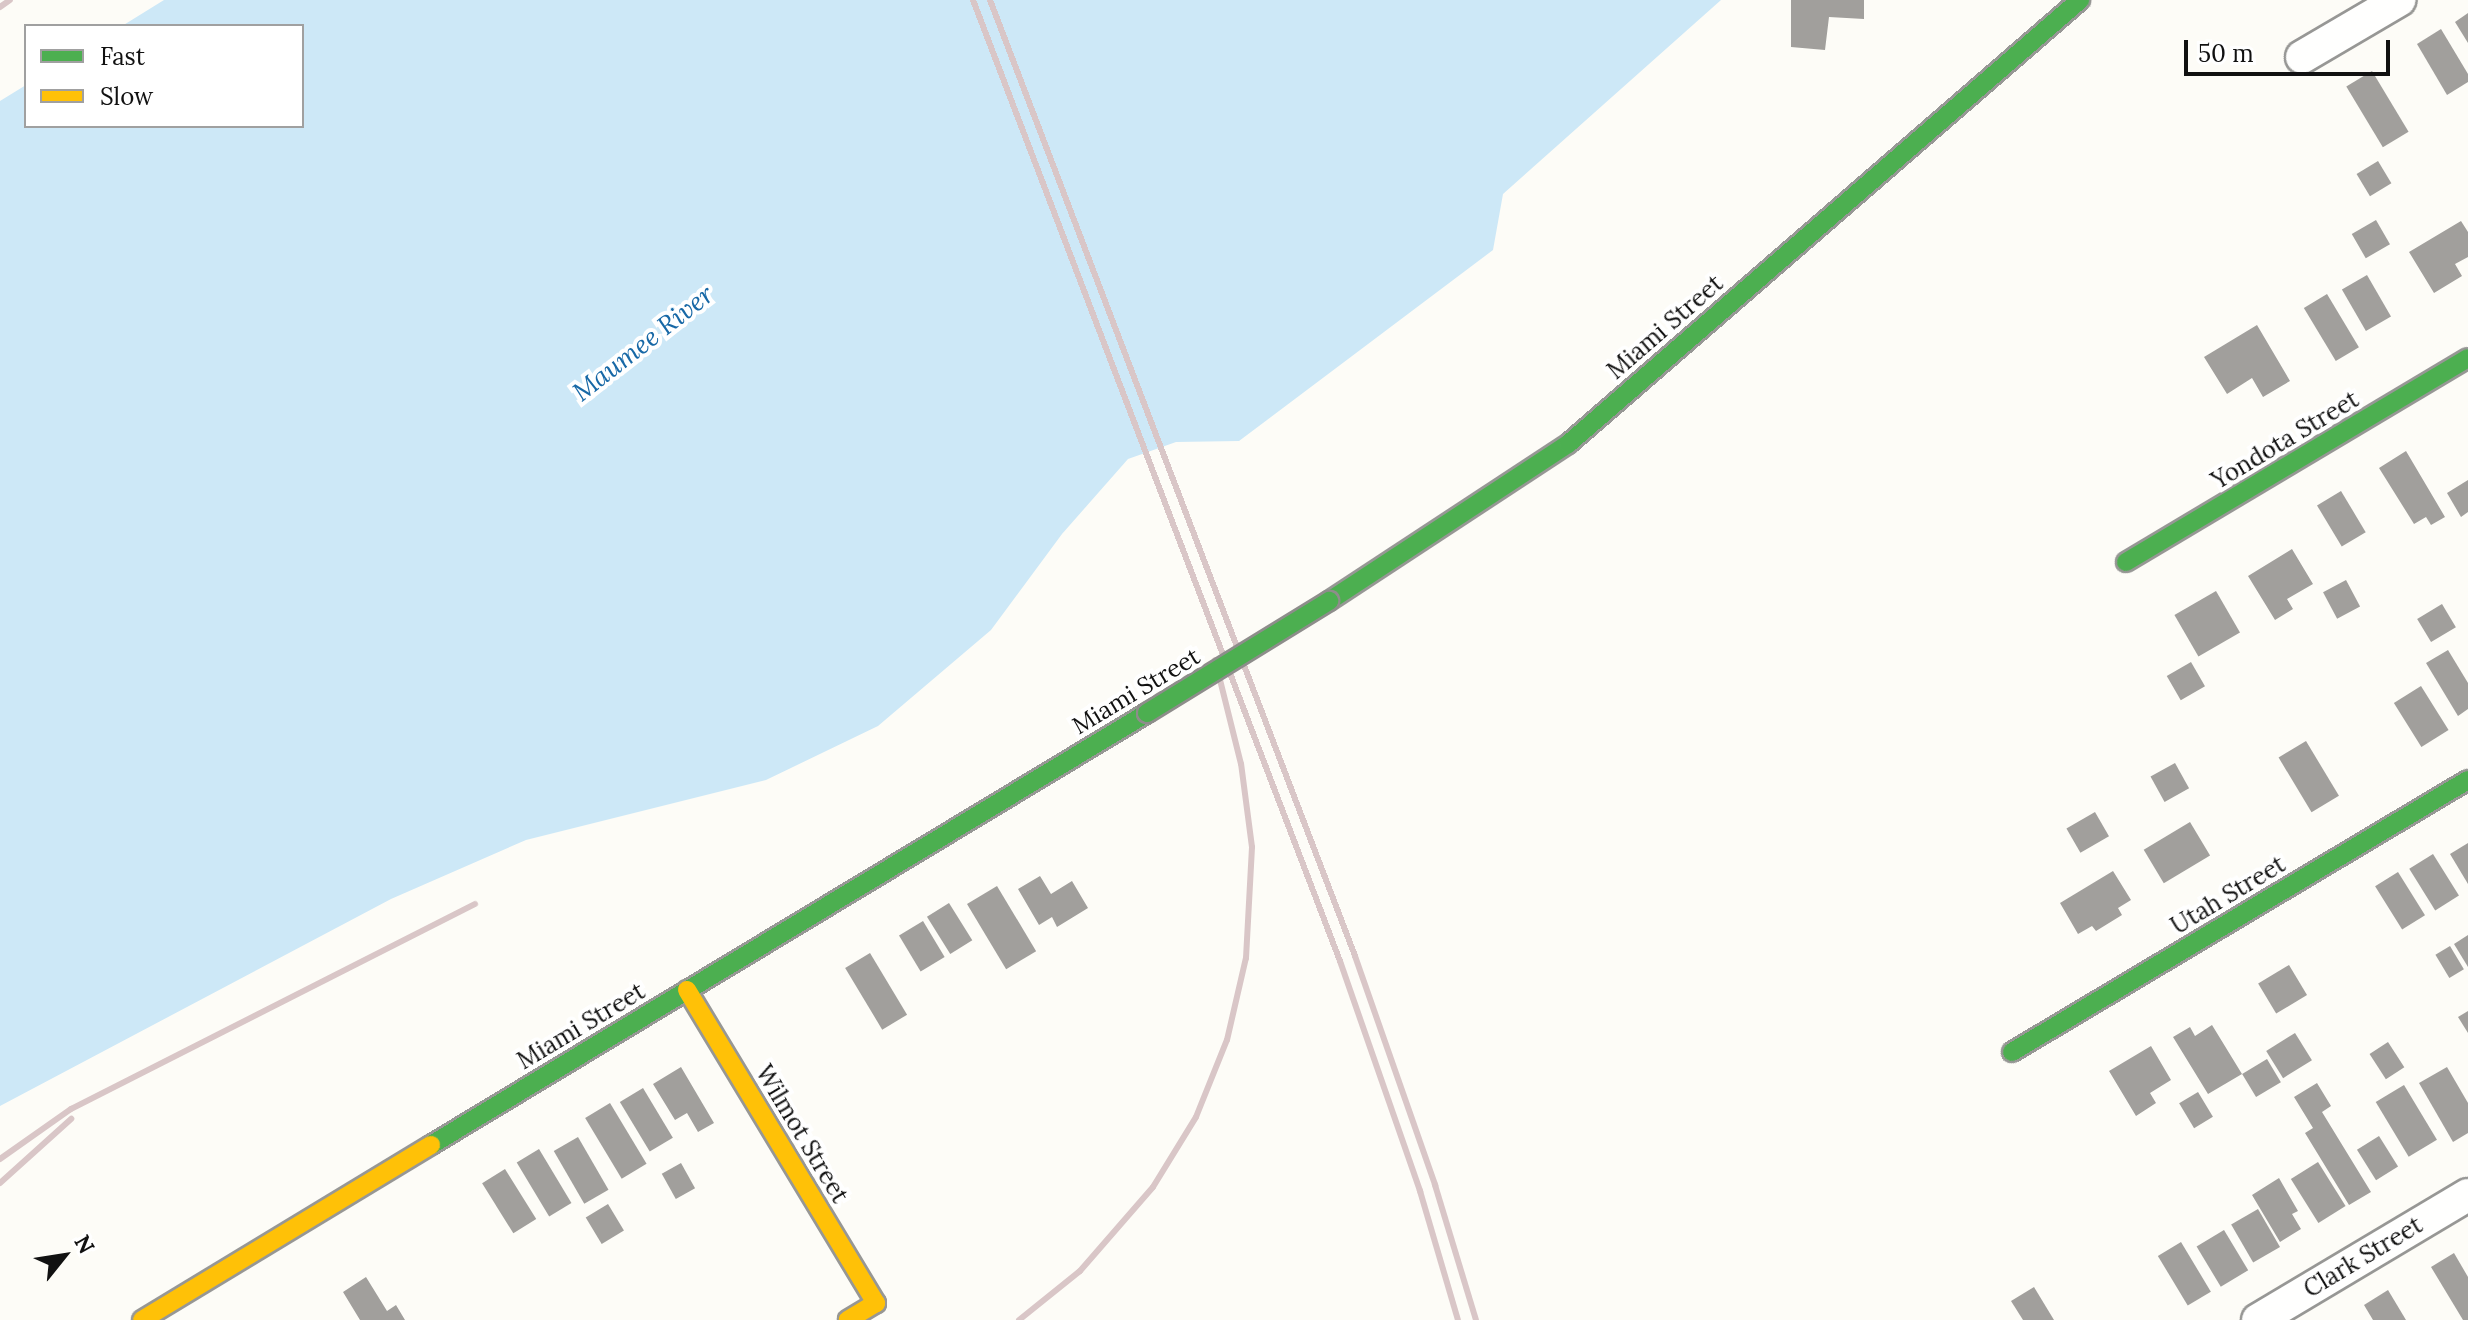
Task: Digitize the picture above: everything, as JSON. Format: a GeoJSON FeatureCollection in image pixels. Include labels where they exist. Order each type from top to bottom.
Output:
{"type":"FeatureCollection","features":[{"type":"Feature","properties":{"kind":"street","name":"Miami Street"},"geometry":{"type":"LineString","coordinates":[[142,1320],[1147,713],[1329,601],[1568,444],[2080,0]]}},
{"type":"Feature","properties":{"kind":"street"},"geometry":{"type":"LineString","coordinates":[[2302,57],[2399,0]]}},
{"type":"Feature","properties":{"kind":"street","name":"Yondota Street"},"geometry":{"type":"LineString","coordinates":[[2126,562],[2468,358]]}},
{"type":"Feature","properties":{"kind":"street","name":"Utah Street"},"geometry":{"type":"LineString","coordinates":[[2012,1052],[2468,780]]}},
{"type":"Feature","properties":{"kind":"street","name":"Wilmot Street"},"geometry":{"type":"LineString","coordinates":[[687,990],[876,1303],[848,1320]]}},
{"type":"Feature","properties":{"kind":"street","name":"Clark Street"},"geometry":{"type":"LineString","coordinates":[[2258,1320],[2468,1195]]}},
{"type":"Feature","properties":{"kind":"water","name":"Maumee River"},"geometry":{"type":"Polygon","coordinates":[[[164,0],[1721,0],[1503,194],[1493,250],[1239,441],[1176,442],[1128,459],[1062,534],[991,630],[878,726],[766,780],[526,840],[391,899],[0,1106],[0,101],[24,86],[24,128],[304,128],[304,24],[125,24],[164,0]]]}},
{"type":"Feature","properties":{"kind":"building"},"geometry":{"type":"Polygon","coordinates":[[[1791,0],[1864,0],[1864,19],[1829,17],[1825,50],[1791,47],[1791,0]]]}},
{"type":"Feature","properties":{"kind":"building"},"geometry":{"type":"Polygon","coordinates":[[[2468,13],[2468,43],[2455,22],[2468,13]]]}},
{"type":"Feature","properties":{"kind":"building"},"geometry":{"type":"Polygon","coordinates":[[[2441,29],[2468,74],[2468,82],[2447,95],[2417,44],[2441,29]]]}},
{"type":"Feature","properties":{"kind":"building"},"geometry":{"type":"Polygon","coordinates":[[[2372,71],[2409,132],[2383,147],[2346,86],[2372,71]]]}},
{"type":"Feature","properties":{"kind":"building"},"geometry":{"type":"Polygon","coordinates":[[[2378,161],[2391,183],[2370,196],[2357,174],[2378,161]]]}},
{"type":"Feature","properties":{"kind":"building"},"geometry":{"type":"Polygon","coordinates":[[[2376,220],[2390,244],[2366,258],[2352,234],[2376,220]]]}},
{"type":"Feature","properties":{"kind":"building"},"geometry":{"type":"Polygon","coordinates":[[[2461,221],[2468,232],[2468,257],[2455,264],[2462,276],[2434,293],[2409,252],[2461,221]]]}},
{"type":"Feature","properties":{"kind":"building"},"geometry":{"type":"Polygon","coordinates":[[[2367,275],[2391,317],[2366,331],[2342,290],[2367,275]]]}},
{"type":"Feature","properties":{"kind":"building"},"geometry":{"type":"Polygon","coordinates":[[[2327,294],[2359,347],[2336,361],[2304,308],[2327,294]]]}},
{"type":"Feature","properties":{"kind":"building"},"geometry":{"type":"Polygon","coordinates":[[[2257,325],[2290,381],[2263,397],[2252,378],[2227,394],[2204,357],[2257,325]]]}},
{"type":"Feature","properties":{"kind":"building"},"geometry":{"type":"Polygon","coordinates":[[[2406,451],[2445,517],[2431,525],[2426,517],[2414,524],[2379,468],[2406,451]]]}},
{"type":"Feature","properties":{"kind":"building"},"geometry":{"type":"Polygon","coordinates":[[[2468,480],[2468,512],[2461,517],[2447,493],[2468,480]]]}},
{"type":"Feature","properties":{"kind":"building"},"geometry":{"type":"Polygon","coordinates":[[[2341,491],[2366,532],[2342,547],[2317,505],[2341,491]]]}},
{"type":"Feature","properties":{"kind":"building"},"geometry":{"type":"Polygon","coordinates":[[[2292,549],[2313,584],[2287,599],[2293,609],[2275,620],[2248,576],[2292,549]]]}},
{"type":"Feature","properties":{"kind":"building"},"geometry":{"type":"Polygon","coordinates":[[[2346,580],[2360,606],[2337,619],[2323,592],[2346,580]]]}},
{"type":"Feature","properties":{"kind":"building"},"geometry":{"type":"Polygon","coordinates":[[[2216,591],[2240,633],[2198,657],[2174,615],[2216,591]]]}},
{"type":"Feature","properties":{"kind":"building"},"geometry":{"type":"Polygon","coordinates":[[[2442,604],[2456,627],[2431,642],[2417,619],[2442,604]]]}},
{"type":"Feature","properties":{"kind":"building"},"geometry":{"type":"Polygon","coordinates":[[[2448,650],[2468,683],[2468,709],[2458,716],[2426,663],[2448,650]]]}},
{"type":"Feature","properties":{"kind":"building"},"geometry":{"type":"Polygon","coordinates":[[[2191,662],[2205,686],[2181,700],[2167,676],[2191,662]]]}},
{"type":"Feature","properties":{"kind":"building"},"geometry":{"type":"Polygon","coordinates":[[[2421,686],[2449,730],[2421,747],[2394,703],[2421,686]]]}},
{"type":"Feature","properties":{"kind":"building"},"geometry":{"type":"Polygon","coordinates":[[[2306,741],[2339,796],[2312,812],[2279,757],[2306,741]]]}},
{"type":"Feature","properties":{"kind":"building"},"geometry":{"type":"Polygon","coordinates":[[[2175,763],[2189,788],[2165,802],[2151,777],[2175,763]]]}},
{"type":"Feature","properties":{"kind":"building"},"geometry":{"type":"Polygon","coordinates":[[[2095,812],[2109,836],[2080,853],[2066,828],[2095,812]]]}},
{"type":"Feature","properties":{"kind":"building"},"geometry":{"type":"Polygon","coordinates":[[[2190,822],[2210,855],[2164,883],[2144,850],[2190,822]]]}},
{"type":"Feature","properties":{"kind":"building"},"geometry":{"type":"Polygon","coordinates":[[[2468,843],[2468,884],[2450,854],[2468,843]]]}},
{"type":"Feature","properties":{"kind":"building"},"geometry":{"type":"Polygon","coordinates":[[[2433,854],[2459,896],[2435,910],[2409,869],[2433,854]]]}},
{"type":"Feature","properties":{"kind":"building"},"geometry":{"type":"Polygon","coordinates":[[[2113,871],[2131,900],[2118,908],[2122,915],[2096,931],[2092,926],[2078,934],[2060,903],[2113,871]]]}},
{"type":"Feature","properties":{"kind":"building"},"geometry":{"type":"Polygon","coordinates":[[[2398,872],[2425,915],[2402,930],[2375,886],[2398,872]]]}},
{"type":"Feature","properties":{"kind":"building"},"geometry":{"type":"Polygon","coordinates":[[[1040,876],[1051,894],[1072,881],[1088,908],[1057,927],[1052,917],[1039,925],[1018,889],[1040,876]]]}},
{"type":"Feature","properties":{"kind":"building"},"geometry":{"type":"Polygon","coordinates":[[[997,886],[1036,951],[1006,969],[967,904],[997,886]]]}},
{"type":"Feature","properties":{"kind":"building"},"geometry":{"type":"Polygon","coordinates":[[[949,903],[972,940],[950,954],[927,917],[949,903]]]}},
{"type":"Feature","properties":{"kind":"building"},"geometry":{"type":"Polygon","coordinates":[[[923,921],[945,957],[921,971],[899,935],[923,921]]]}},
{"type":"Feature","properties":{"kind":"building"},"geometry":{"type":"Polygon","coordinates":[[[2468,935],[2468,967],[2454,944],[2468,935]]]}},
{"type":"Feature","properties":{"kind":"building"},"geometry":{"type":"Polygon","coordinates":[[[2450,946],[2464,969],[2449,978],[2435,955],[2450,946]]]}},
{"type":"Feature","properties":{"kind":"building"},"geometry":{"type":"Polygon","coordinates":[[[870,953],[907,1015],[882,1030],[845,968],[870,953]]]}},
{"type":"Feature","properties":{"kind":"building"},"geometry":{"type":"Polygon","coordinates":[[[2289,965],[2307,995],[2276,1014],[2258,984],[2289,965]]]}},
{"type":"Feature","properties":{"kind":"building"},"geometry":{"type":"Polygon","coordinates":[[[2468,1011],[2468,1033],[2458,1017],[2468,1011]]]}},
{"type":"Feature","properties":{"kind":"building"},"geometry":{"type":"Polygon","coordinates":[[[2212,1025],[2242,1074],[2208,1094],[2173,1037],[2190,1027],[2195,1036],[2212,1025]]]}},
{"type":"Feature","properties":{"kind":"building"},"geometry":{"type":"Polygon","coordinates":[[[2295,1033],[2312,1060],[2283,1078],[2266,1051],[2295,1033]]]}},
{"type":"Feature","properties":{"kind":"building"},"geometry":{"type":"Polygon","coordinates":[[[2388,1042],[2404,1067],[2386,1079],[2370,1054],[2388,1042]]]}},
{"type":"Feature","properties":{"kind":"building"},"geometry":{"type":"Polygon","coordinates":[[[2151,1046],[2171,1080],[2150,1093],[2156,1103],[2136,1116],[2109,1071],[2151,1046]]]}},
{"type":"Feature","properties":{"kind":"building"},"geometry":{"type":"Polygon","coordinates":[[[2267,1059],[2281,1082],[2256,1097],[2242,1074],[2267,1059]]]}},
{"type":"Feature","properties":{"kind":"building"},"geometry":{"type":"Polygon","coordinates":[[[681,1067],[714,1123],[698,1132],[687,1113],[675,1120],[653,1084],[681,1067]]]}},
{"type":"Feature","properties":{"kind":"building"},"geometry":{"type":"Polygon","coordinates":[[[2447,1067],[2468,1103],[2468,1133],[2453,1142],[2419,1083],[2447,1067]]]}},
{"type":"Feature","properties":{"kind":"building"},"geometry":{"type":"Polygon","coordinates":[[[2317,1083],[2331,1106],[2322,1112],[2371,1192],[2349,1205],[2305,1133],[2313,1128],[2294,1097],[2317,1083]]]}},
{"type":"Feature","properties":{"kind":"building"},"geometry":{"type":"Polygon","coordinates":[[[2404,1085],[2437,1140],[2409,1157],[2376,1102],[2404,1085]]]}},
{"type":"Feature","properties":{"kind":"building"},"geometry":{"type":"Polygon","coordinates":[[[643,1088],[673,1138],[650,1152],[620,1102],[643,1088]]]}},
{"type":"Feature","properties":{"kind":"building"},"geometry":{"type":"Polygon","coordinates":[[[2198,1092],[2213,1117],[2194,1128],[2179,1103],[2198,1092]]]}},
{"type":"Feature","properties":{"kind":"building"},"geometry":{"type":"Polygon","coordinates":[[[610,1103],[647,1164],[622,1179],[585,1118],[610,1103]]]}},
{"type":"Feature","properties":{"kind":"building"},"geometry":{"type":"Polygon","coordinates":[[[2379,1136],[2398,1167],[2376,1180],[2357,1150],[2379,1136]]]}},
{"type":"Feature","properties":{"kind":"building"},"geometry":{"type":"Polygon","coordinates":[[[578,1137],[608,1190],[584,1204],[554,1151],[578,1137]]]}},
{"type":"Feature","properties":{"kind":"building"},"geometry":{"type":"Polygon","coordinates":[[[539,1149],[571,1203],[549,1216],[517,1162],[539,1149]]]}},
{"type":"Feature","properties":{"kind":"building"},"geometry":{"type":"Polygon","coordinates":[[[2318,1162],[2346,1206],[2318,1223],[2291,1179],[2318,1162]]]}},
{"type":"Feature","properties":{"kind":"building"},"geometry":{"type":"Polygon","coordinates":[[[681,1163],[695,1188],[676,1199],[662,1174],[681,1163]]]}},
{"type":"Feature","properties":{"kind":"building"},"geometry":{"type":"Polygon","coordinates":[[[505,1169],[536,1219],[513,1233],[482,1183],[505,1169]]]}},
{"type":"Feature","properties":{"kind":"building"},"geometry":{"type":"Polygon","coordinates":[[[2279,1178],[2298,1211],[2292,1214],[2301,1229],[2280,1242],[2252,1195],[2279,1178]]]}},
{"type":"Feature","properties":{"kind":"building"},"geometry":{"type":"Polygon","coordinates":[[[608,1204],[624,1231],[602,1244],[586,1217],[608,1204]]]}},
{"type":"Feature","properties":{"kind":"building"},"geometry":{"type":"Polygon","coordinates":[[[2258,1209],[2280,1247],[2253,1263],[2231,1224],[2258,1209]]]}},
{"type":"Feature","properties":{"kind":"building"},"geometry":{"type":"Polygon","coordinates":[[[2224,1230],[2248,1270],[2221,1287],[2197,1246],[2224,1230]]]}},
{"type":"Feature","properties":{"kind":"building"},"geometry":{"type":"Polygon","coordinates":[[[2181,1242],[2211,1292],[2188,1306],[2158,1256],[2181,1242]]]}},
{"type":"Feature","properties":{"kind":"building"},"geometry":{"type":"Polygon","coordinates":[[[2454,1253],[2468,1277],[2468,1320],[2463,1320],[2431,1267],[2454,1253]]]}},
{"type":"Feature","properties":{"kind":"building"},"geometry":{"type":"Polygon","coordinates":[[[366,1277],[387,1311],[396,1305],[405,1320],[360,1320],[343,1292],[366,1277]]]}},
{"type":"Feature","properties":{"kind":"building"},"geometry":{"type":"Polygon","coordinates":[[[2034,1287],[2054,1320],[2023,1320],[2011,1301],[2034,1287]]]}},
{"type":"Feature","properties":{"kind":"building"},"geometry":{"type":"Polygon","coordinates":[[[2388,1290],[2406,1320],[2373,1320],[2364,1305],[2388,1290]]]}},
{"type":"Feature","properties":{"kind":"railway"},"geometry":{"type":"LineString","coordinates":[[0,7],[10,0]]}},
{"type":"Feature","properties":{"kind":"railway"},"geometry":{"type":"LineString","coordinates":[[973,0],[1340,961],[1420,1191],[1458,1320]]}},
{"type":"Feature","properties":{"kind":"railway"},"geometry":{"type":"LineString","coordinates":[[990,0],[1355,956],[1435,1185],[1476,1320]]}},
{"type":"Feature","properties":{"kind":"railway"},"geometry":{"type":"LineString","coordinates":[[1019,1320],[1080,1271],[1153,1187],[1196,1117],[1227,1040],[1246,958],[1252,847],[1241,764],[1215,660]]}},
{"type":"Feature","properties":{"kind":"railway"},"geometry":{"type":"LineString","coordinates":[[0,1159],[71,1109],[475,904]]}},
{"type":"Feature","properties":{"kind":"railway"},"geometry":{"type":"LineString","coordinates":[[0,1183],[71,1119]]}},
{"type":"Feature","properties":{"kind":"traffic: fast"},"geometry":{"type":"LineString","coordinates":[[1329,601],[1568,444],[2080,0]]}},
{"type":"Feature","properties":{"kind":"traffic: fast"},"geometry":{"type":"LineString","coordinates":[[2126,562],[2468,358]]}},
{"type":"Feature","properties":{"kind":"traffic: fast"},"geometry":{"type":"LineString","coordinates":[[1147,713],[1329,601]]}},
{"type":"Feature","properties":{"kind":"traffic: fast"},"geometry":{"type":"LineString","coordinates":[[431,1145],[1147,713]]}},
{"type":"Feature","properties":{"kind":"traffic: fast"},"geometry":{"type":"LineString","coordinates":[[2012,1052],[2468,780]]}},
{"type":"Feature","properties":{"kind":"traffic: slow"},"geometry":{"type":"LineString","coordinates":[[687,990],[876,1303],[848,1320]]}},
{"type":"Feature","properties":{"kind":"traffic: slow"},"geometry":{"type":"LineString","coordinates":[[142,1320],[431,1145]]}}]}
